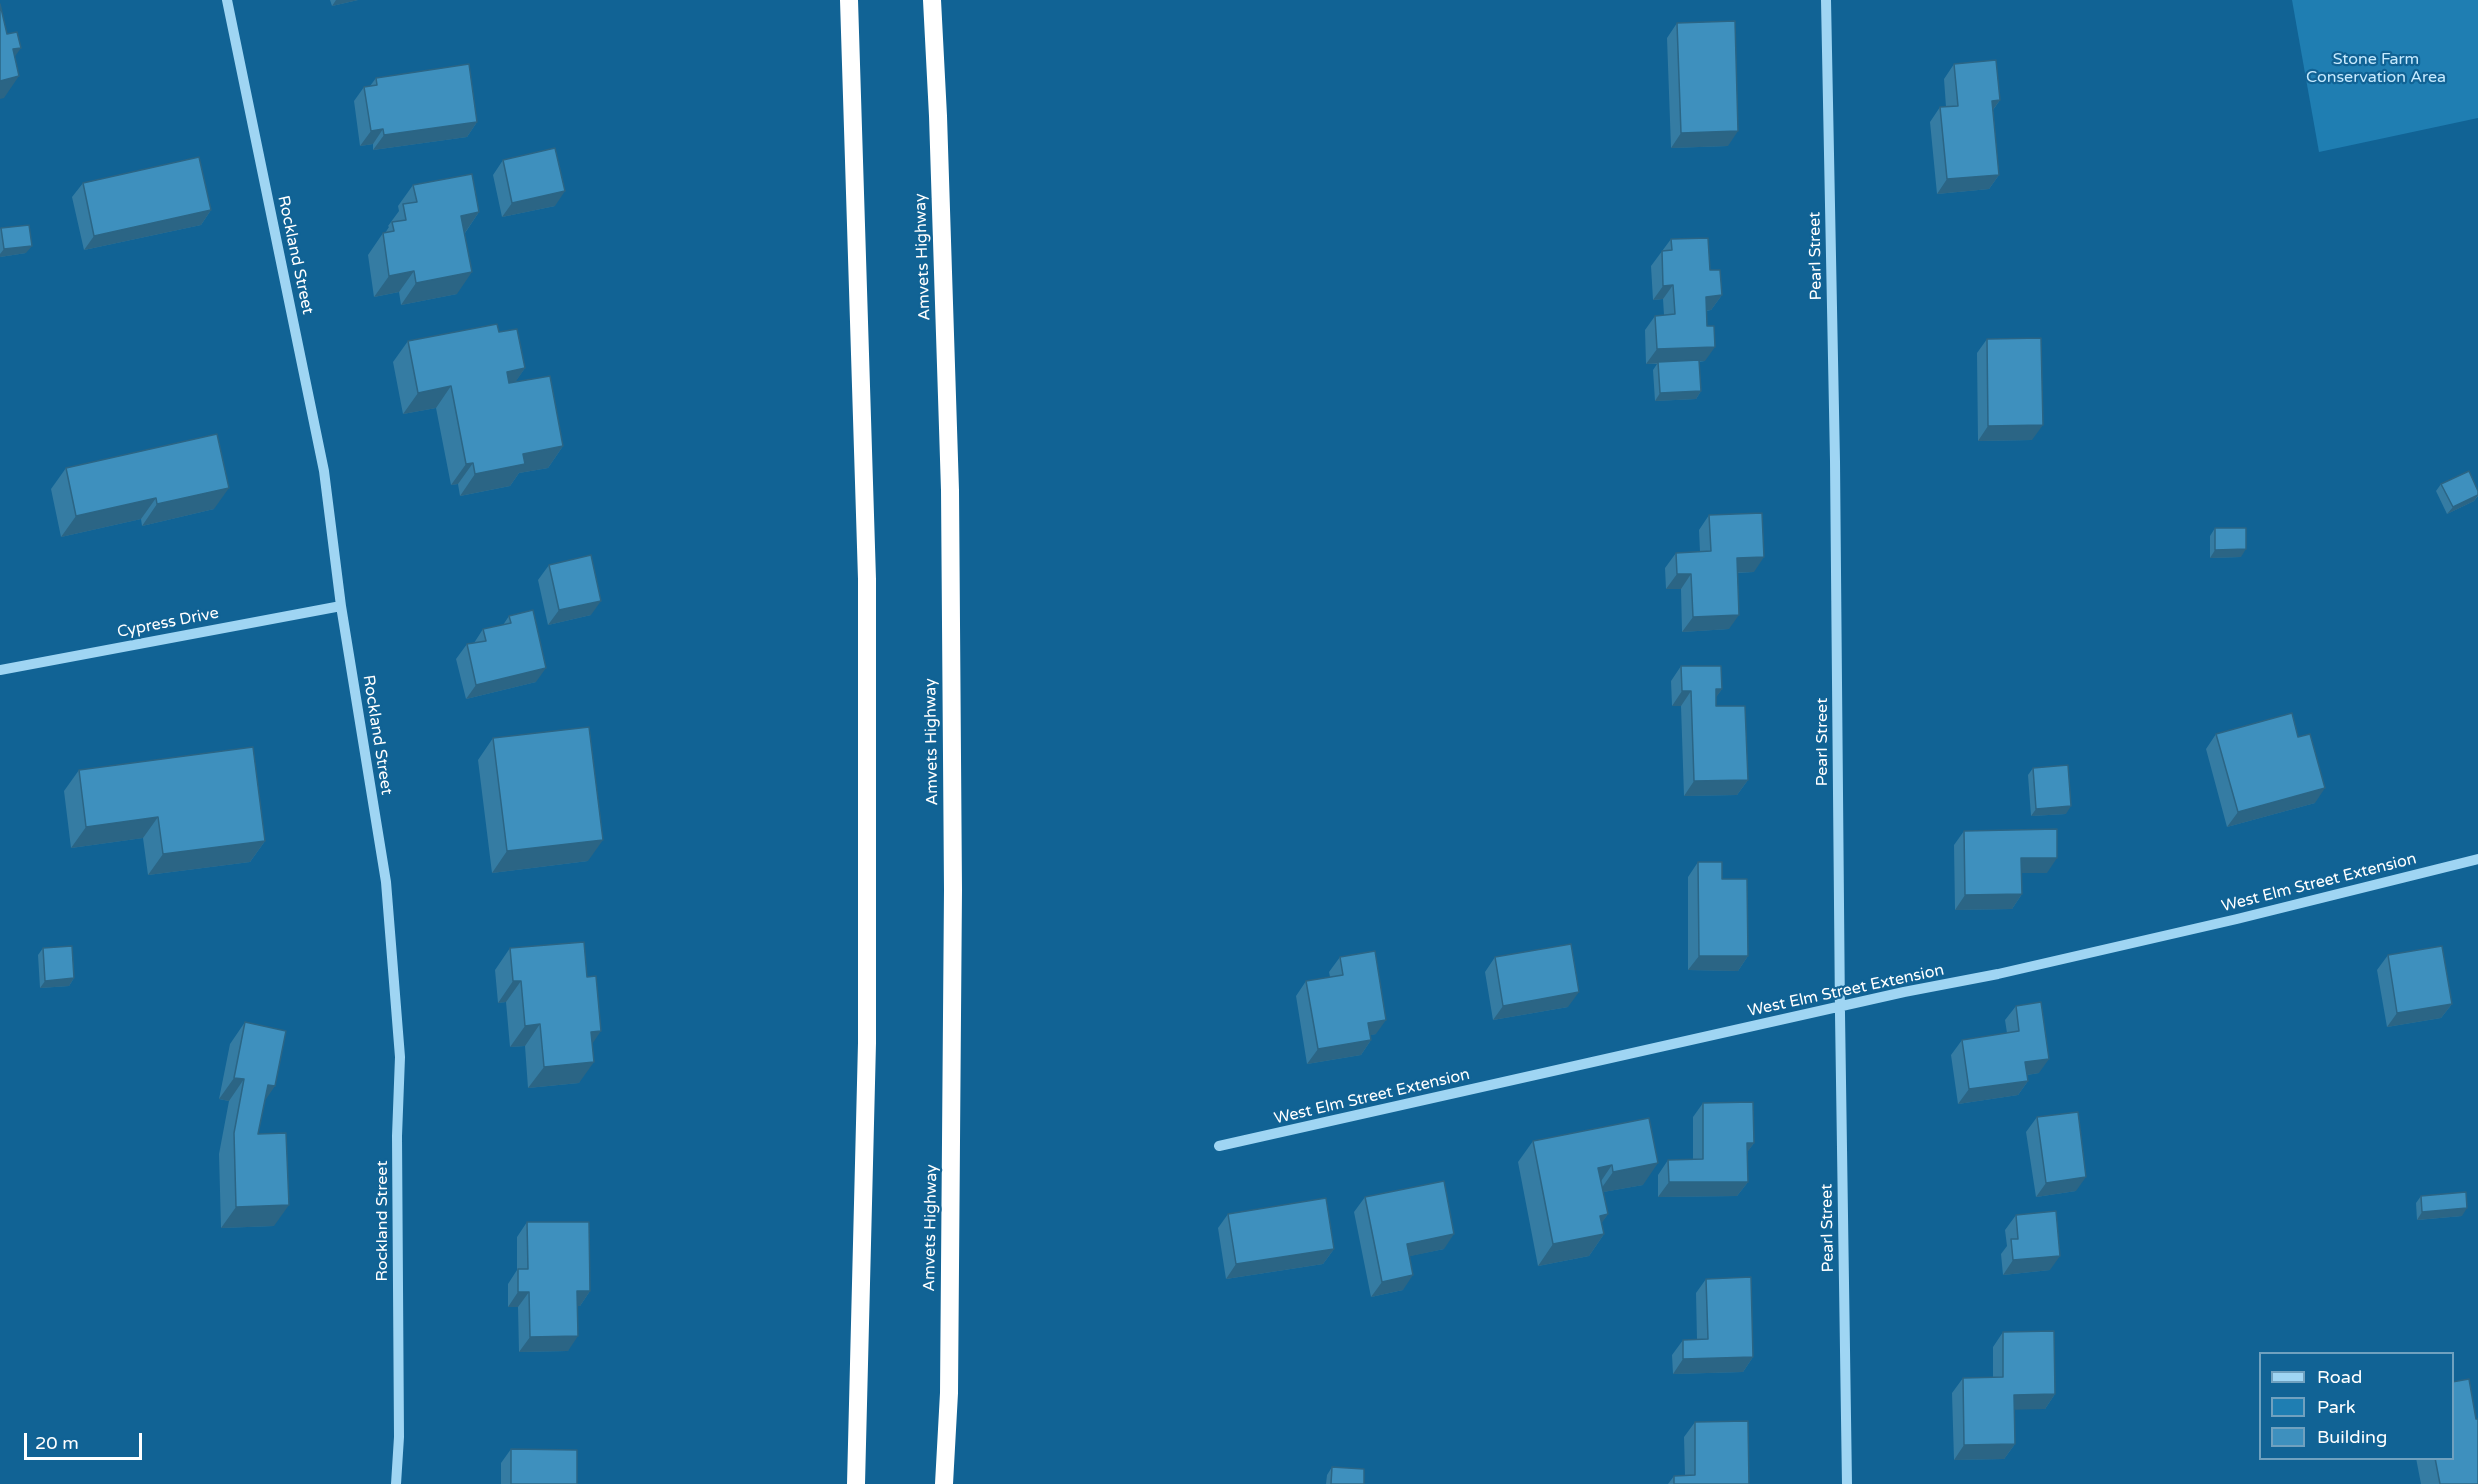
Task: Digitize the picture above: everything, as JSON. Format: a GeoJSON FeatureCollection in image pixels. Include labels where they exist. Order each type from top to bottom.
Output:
{"type":"FeatureCollection","features":[{"type":"Feature","properties":{"kind":"highway"},"geometry":{"type":"LineString","coordinates":[[849,0],[867,579],[867,1044],[856,1484]]}},
{"type":"Feature","properties":{"kind":"highway","name":"Amvets Highway"},"geometry":{"type":"LineString","coordinates":[[932,0],[950,490],[953,866],[949,1394],[944,1484]]}},
{"type":"Feature","properties":{"kind":"street","name":"Rockland Street"},"geometry":{"type":"LineString","coordinates":[[227,0],[324,471],[341,606],[386,882],[400,1057],[399,1437],[396,1484]]}},
{"type":"Feature","properties":{"kind":"street","name":"Pearl Street"},"geometry":{"type":"LineString","coordinates":[[1826,0],[1835,461],[1847,1484]]}},
{"type":"Feature","properties":{"kind":"street","name":"Cypress Drive"},"geometry":{"type":"LineString","coordinates":[[0,670],[341,606]]}},
{"type":"Feature","properties":{"kind":"street","name":"West Elm Street Extension"},"geometry":{"type":"LineString","coordinates":[[1219,1146],[2237,920],[2478,859]]}},
{"type":"Feature","properties":{"kind":"green space","name":"Stone Farm Conservation Area"},"geometry":{"type":"Polygon","coordinates":[[[2292,0],[2478,0],[2478,118],[2319,152],[2292,0]]]}},
{"type":"Feature","properties":{"kind":"building"},"geometry":{"type":"Polygon","coordinates":[[[0,4],[7,34],[17,32],[21,48],[13,49],[19,76],[0,81],[0,4]]]}},
{"type":"Feature","properties":{"kind":"building"},"geometry":{"type":"Polygon","coordinates":[[[1735,21],[1738,131],[1681,133],[1677,23],[1735,21]]]}},
{"type":"Feature","properties":{"kind":"building"},"geometry":{"type":"Polygon","coordinates":[[[1996,60],[2000,100],[1992,101],[1999,175],[1947,179],[1940,107],[1958,106],[1954,64],[1996,60]]]}},
{"type":"Feature","properties":{"kind":"building"},"geometry":{"type":"Polygon","coordinates":[[[469,64],[477,122],[384,135],[383,129],[371,131],[364,87],[377,85],[376,78],[469,64]]]}},
{"type":"Feature","properties":{"kind":"building"},"geometry":{"type":"Polygon","coordinates":[[[555,148],[565,191],[512,203],[503,160],[555,148]]]}},
{"type":"Feature","properties":{"kind":"building"},"geometry":{"type":"Polygon","coordinates":[[[199,157],[211,210],[94,236],[83,183],[199,157]]]}},
{"type":"Feature","properties":{"kind":"building"},"geometry":{"type":"Polygon","coordinates":[[[472,174],[479,212],[461,216],[472,272],[416,283],[414,271],[389,276],[383,233],[394,231],[392,222],[406,220],[403,204],[417,202],[413,185],[472,174]]]}},
{"type":"Feature","properties":{"kind":"building"},"geometry":{"type":"Polygon","coordinates":[[[29,225],[32,246],[4,249],[1,228],[29,225]]]}},
{"type":"Feature","properties":{"kind":"building"},"geometry":{"type":"Polygon","coordinates":[[[1708,238],[1710,270],[1720,270],[1722,295],[1706,297],[1707,326],[1714,326],[1715,347],[1657,349],[1655,316],[1675,314],[1673,285],[1663,286],[1662,251],[1672,250],[1671,239],[1708,238]]]}},
{"type":"Feature","properties":{"kind":"building"},"geometry":{"type":"Polygon","coordinates":[[[497,324],[499,332],[517,329],[525,368],[507,372],[509,383],[550,376],[563,446],[523,454],[525,464],[475,474],[473,463],[466,464],[451,386],[418,393],[408,341],[497,324]]]}},
{"type":"Feature","properties":{"kind":"building"},"geometry":{"type":"Polygon","coordinates":[[[2041,338],[2043,425],[1988,426],[1987,339],[2041,338]]]}},
{"type":"Feature","properties":{"kind":"building"},"geometry":{"type":"Polygon","coordinates":[[[1699,360],[1701,391],[1660,393],[1658,362],[1699,360]]]}},
{"type":"Feature","properties":{"kind":"building"},"geometry":{"type":"Polygon","coordinates":[[[217,434],[229,488],[157,504],[156,498],[76,516],[66,468],[217,434]]]}},
{"type":"Feature","properties":{"kind":"building"},"geometry":{"type":"Polygon","coordinates":[[[2469,471],[2478,495],[2453,507],[2441,484],[2469,471]]]}},
{"type":"Feature","properties":{"kind":"building"},"geometry":{"type":"Polygon","coordinates":[[[1762,513],[1764,557],[1737,558],[1739,615],[1693,617],[1691,574],[1677,574],[1676,553],[1711,551],[1709,515],[1762,513]]]}},
{"type":"Feature","properties":{"kind":"building"},"geometry":{"type":"Polygon","coordinates":[[[2215,528],[2246,528],[2246,549],[2215,550],[2215,528]]]}},
{"type":"Feature","properties":{"kind":"building"},"geometry":{"type":"Polygon","coordinates":[[[591,555],[601,601],[559,610],[549,565],[591,555]]]}},
{"type":"Feature","properties":{"kind":"building"},"geometry":{"type":"Polygon","coordinates":[[[533,610],[546,668],[476,685],[467,644],[486,641],[483,629],[511,623],[509,616],[533,610]]]}},
{"type":"Feature","properties":{"kind":"building"},"geometry":{"type":"Polygon","coordinates":[[[1681,666],[1721,666],[1722,689],[1716,689],[1716,706],[1745,706],[1748,780],[1694,781],[1691,691],[1682,691],[1681,666]]]}},
{"type":"Feature","properties":{"kind":"building"},"geometry":{"type":"Polygon","coordinates":[[[2292,713],[2298,737],[2310,734],[2325,788],[2238,812],[2216,734],[2292,713]]]}},
{"type":"Feature","properties":{"kind":"building"},"geometry":{"type":"Polygon","coordinates":[[[589,727],[603,840],[507,851],[493,738],[589,727]]]}},
{"type":"Feature","properties":{"kind":"building"},"geometry":{"type":"Polygon","coordinates":[[[253,747],[265,841],[163,854],[158,817],[86,827],[79,770],[253,747]]]}},
{"type":"Feature","properties":{"kind":"building"},"geometry":{"type":"Polygon","coordinates":[[[2068,765],[2071,806],[2036,809],[2033,768],[2068,765]]]}},
{"type":"Feature","properties":{"kind":"building"},"geometry":{"type":"Polygon","coordinates":[[[2057,829],[2057,858],[2021,858],[2022,894],[1965,895],[1964,831],[2057,829]]]}},
{"type":"Feature","properties":{"kind":"building"},"geometry":{"type":"Polygon","coordinates":[[[1698,862],[1722,862],[1722,879],[1747,879],[1748,956],[1699,956],[1698,862]]]}},
{"type":"Feature","properties":{"kind":"building"},"geometry":{"type":"Polygon","coordinates":[[[584,942],[587,977],[596,976],[601,1031],[591,1032],[594,1062],[544,1067],[540,1024],[525,1026],[521,981],[513,981],[510,948],[584,942]]]}},
{"type":"Feature","properties":{"kind":"building"},"geometry":{"type":"Polygon","coordinates":[[[1571,944],[1579,992],[1503,1006],[1495,957],[1571,944]]]}},
{"type":"Feature","properties":{"kind":"building"},"geometry":{"type":"Polygon","coordinates":[[[72,946],[74,978],[45,981],[43,948],[72,946]]]}},
{"type":"Feature","properties":{"kind":"building"},"geometry":{"type":"Polygon","coordinates":[[[2442,946],[2452,1004],[2397,1013],[2388,955],[2442,946]]]}},
{"type":"Feature","properties":{"kind":"building"},"geometry":{"type":"Polygon","coordinates":[[[1375,951],[1386,1020],[1368,1023],[1371,1040],[1318,1049],[1306,981],[1343,975],[1340,957],[1375,951]]]}},
{"type":"Feature","properties":{"kind":"building"},"geometry":{"type":"Polygon","coordinates":[[[2041,1002],[2049,1059],[2025,1062],[2028,1081],[1969,1089],[1962,1040],[2019,1031],[2016,1006],[2041,1002]]]}},
{"type":"Feature","properties":{"kind":"building"},"geometry":{"type":"Polygon","coordinates":[[[245,1022],[286,1031],[275,1086],[268,1085],[258,1134],[286,1133],[289,1205],[236,1207],[234,1133],[244,1079],[234,1078],[245,1022]]]}},
{"type":"Feature","properties":{"kind":"building"},"geometry":{"type":"Polygon","coordinates":[[[1753,1102],[1754,1143],[1747,1143],[1748,1182],[1669,1182],[1668,1160],[1703,1159],[1703,1103],[1753,1102]]]}},
{"type":"Feature","properties":{"kind":"building"},"geometry":{"type":"Polygon","coordinates":[[[2078,1112],[2086,1177],[2046,1183],[2037,1117],[2078,1112]]]}},
{"type":"Feature","properties":{"kind":"building"},"geometry":{"type":"Polygon","coordinates":[[[1649,1118],[1658,1163],[1613,1172],[1612,1165],[1598,1168],[1608,1214],[1600,1216],[1604,1234],[1553,1244],[1533,1141],[1649,1118]]]}},
{"type":"Feature","properties":{"kind":"building"},"geometry":{"type":"Polygon","coordinates":[[[1444,1181],[1454,1234],[1407,1244],[1413,1275],[1382,1282],[1365,1197],[1444,1181]]]}},
{"type":"Feature","properties":{"kind":"building"},"geometry":{"type":"Polygon","coordinates":[[[2466,1192],[2467,1208],[2422,1212],[2421,1196],[2466,1192]]]}},
{"type":"Feature","properties":{"kind":"building"},"geometry":{"type":"Polygon","coordinates":[[[1326,1198],[1334,1249],[1236,1264],[1228,1214],[1326,1198]]]}},
{"type":"Feature","properties":{"kind":"building"},"geometry":{"type":"Polygon","coordinates":[[[2056,1211],[2060,1256],[2013,1260],[2011,1239],[2018,1239],[2016,1215],[2056,1211]]]}},
{"type":"Feature","properties":{"kind":"building"},"geometry":{"type":"Polygon","coordinates":[[[527,1222],[589,1222],[590,1291],[577,1291],[578,1336],[530,1337],[529,1292],[518,1292],[518,1269],[528,1269],[527,1222]]]}},
{"type":"Feature","properties":{"kind":"building"},"geometry":{"type":"Polygon","coordinates":[[[1751,1277],[1753,1357],[1683,1359],[1683,1340],[1708,1339],[1706,1279],[1751,1277]]]}},
{"type":"Feature","properties":{"kind":"building"},"geometry":{"type":"Polygon","coordinates":[[[2054,1331],[2055,1394],[2014,1395],[2015,1444],[1964,1445],[1963,1378],[2003,1377],[2003,1332],[2054,1331]]]}},
{"type":"Feature","properties":{"kind":"building"},"geometry":{"type":"Polygon","coordinates":[[[2469,1379],[2476,1419],[2478,1419],[2478,1484],[2440,1484],[2435,1460],[2454,1460],[2454,1382],[2469,1379]]]}},
{"type":"Feature","properties":{"kind":"building"},"geometry":{"type":"Polygon","coordinates":[[[1748,1421],[1749,1484],[1674,1484],[1674,1476],[1695,1475],[1695,1422],[1748,1421]]]}},
{"type":"Feature","properties":{"kind":"building"},"geometry":{"type":"Polygon","coordinates":[[[511,1449],[577,1450],[577,1484],[511,1484],[511,1449]]]}},
{"type":"Feature","properties":{"kind":"building"},"geometry":{"type":"Polygon","coordinates":[[[1332,1467],[1364,1469],[1364,1484],[1331,1484],[1332,1467]]]}}]}
